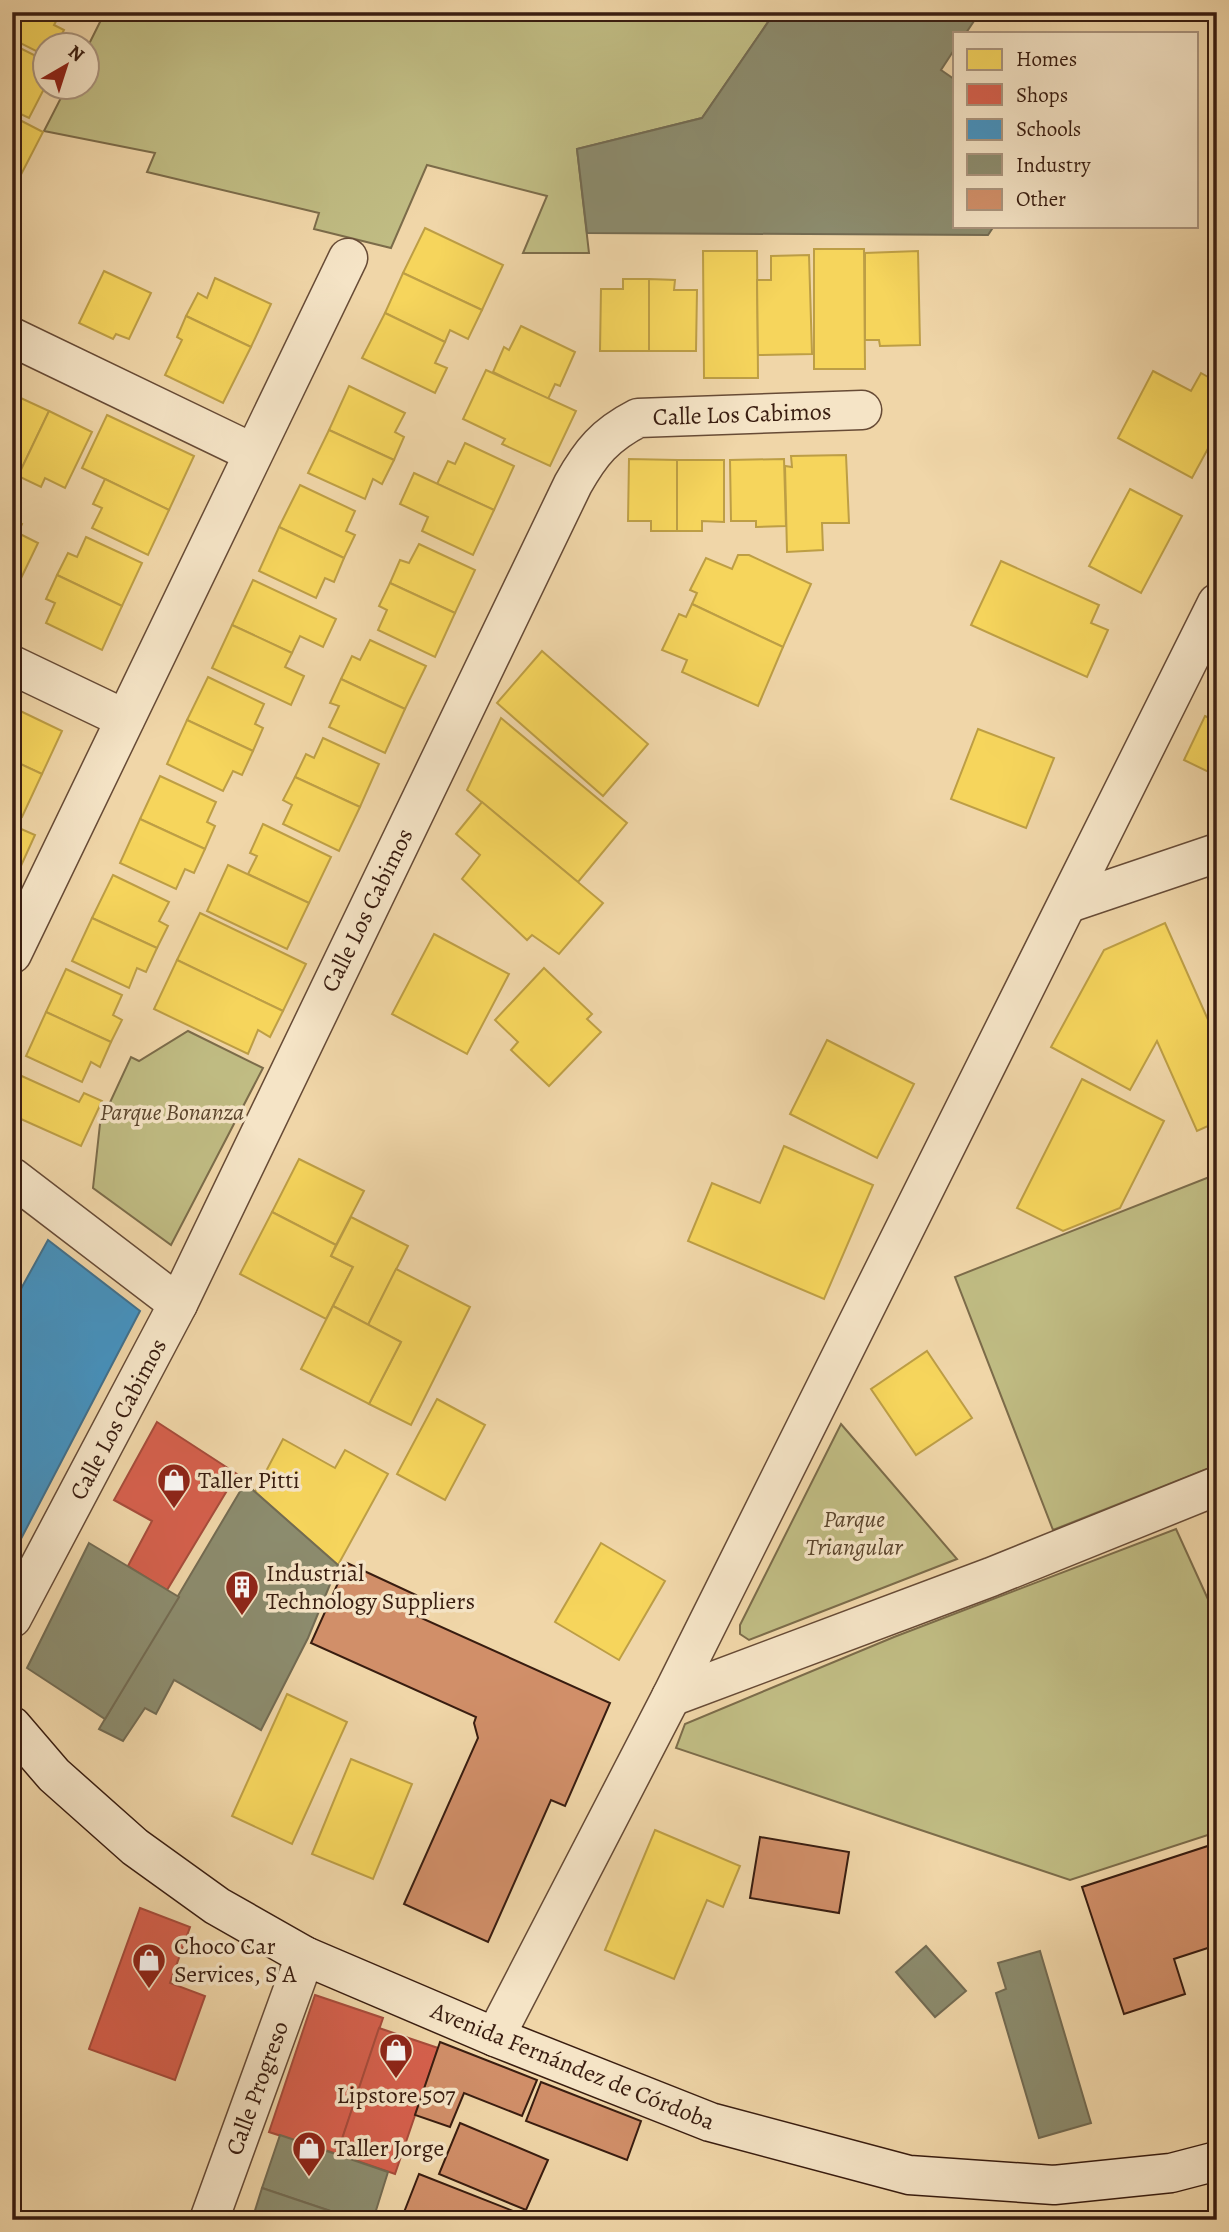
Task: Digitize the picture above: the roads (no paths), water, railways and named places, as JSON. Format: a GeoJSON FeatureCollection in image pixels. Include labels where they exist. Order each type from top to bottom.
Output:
{"type":"FeatureCollection","features":[{"type":"Feature","properties":{"kind":"street"},"geometry":{"type":"LineString","coordinates":[[12,954],[348,258]]}},
{"type":"Feature","properties":{"kind":"street"},"geometry":{"type":"LineString","coordinates":[[12,337],[253,453]]}},
{"type":"Feature","properties":{"kind":"street","name":"Calle Los Cabimos"},"geometry":{"type":"LineString","coordinates":[[12,1618],[178,1304],[532,567],[592,452],[617,429],[638,418],[862,410]]}},
{"type":"Feature","properties":{"kind":"street"},"geometry":{"type":"LineString","coordinates":[[495,2037],[671,1697],[1217,603]]}},
{"type":"Feature","properties":{"kind":"street"},"geometry":{"type":"LineString","coordinates":[[12,665],[125,719]]}},
{"type":"Feature","properties":{"kind":"street"},"geometry":{"type":"LineString","coordinates":[[1069,903],[1217,853]]}},
{"type":"Feature","properties":{"kind":"street"},"geometry":{"type":"LineString","coordinates":[[12,1177],[178,1304]]}},
{"type":"Feature","properties":{"kind":"street"},"geometry":{"type":"LineString","coordinates":[[671,1697],[991,1577],[1217,1486]]}},
{"type":"Feature","properties":{"kind":"street","name":"Avenida Fernández de Córdoba"},"geometry":{"type":"LineString","coordinates":[[12,1726],[54,1775],[135,1847],[217,1906],[305,1956],[495,2037],[710,2122],[909,2175],[1054,2185],[1171,2173],[1217,2161]]}},
{"type":"Feature","properties":{"kind":"street","name":"Calle Progreso"},"geometry":{"type":"LineString","coordinates":[[209,2220],[305,1956]]}},
{"type":"Feature","properties":{"kind":"place","name":"Taller Pitti"},"geometry":{"type":"Point","coordinates":[174,1510]}},
{"type":"Feature","properties":{"kind":"place","name":"Industrial Technology Suppliers"},"geometry":{"type":"Point","coordinates":[242,1617]}},
{"type":"Feature","properties":{"kind":"place","name":"Choco Car Services, S A"},"geometry":{"type":"Point","coordinates":[149,1990]}},
{"type":"Feature","properties":{"kind":"place","name":"Lipstore 507"},"geometry":{"type":"Point","coordinates":[396,2080]}},
{"type":"Feature","properties":{"kind":"place","name":"Taller Jorge"},"geometry":{"type":"Point","coordinates":[309,2178]}},
{"type":"Feature","properties":{"kind":"park label","name":"Parque Bonanza"},"geometry":{"type":"Point","coordinates":[172,1112]}},
{"type":"Feature","properties":{"kind":"park label","name":"Parque Triangular"},"geometry":{"type":"Point","coordinates":[854,1533]}}]}
